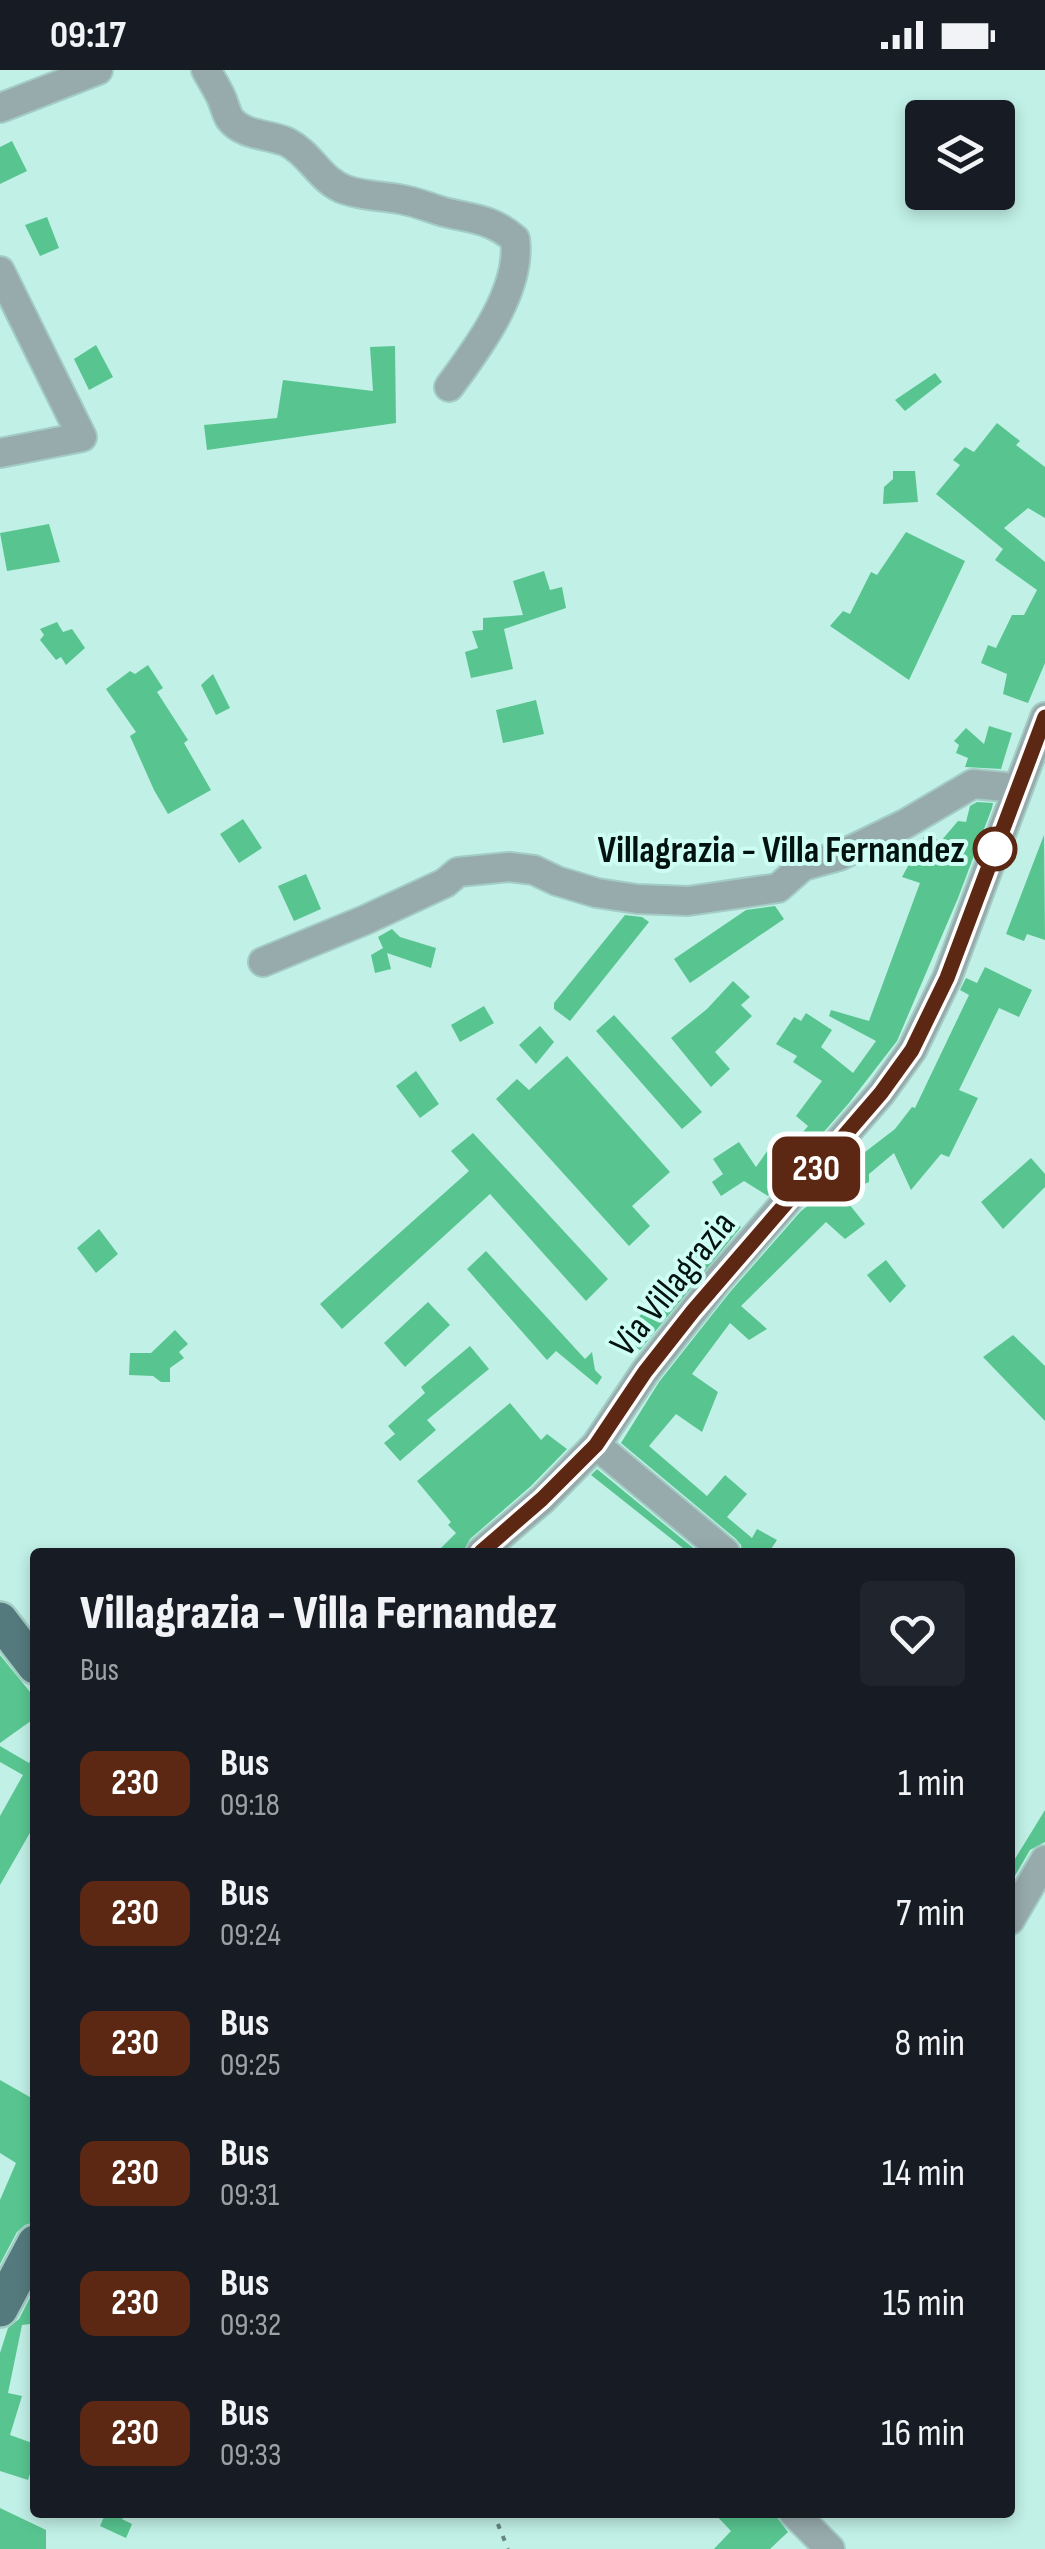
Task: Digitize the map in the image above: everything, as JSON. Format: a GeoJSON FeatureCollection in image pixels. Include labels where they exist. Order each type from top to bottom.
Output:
{"type":"FeatureCollection","features":[{"type":"Feature","properties":{"kind":"main road"},"geometry":{"type":"LineString","coordinates":[[0,1620],[30,1659]]}},
{"type":"Feature","properties":{"kind":"main road"},"geometry":{"type":"LineString","coordinates":[[0,2309],[30,2252]]}},
{"type":"Feature","properties":{"kind":"street"},"geometry":{"type":"LineString","coordinates":[[0,108],[98,70]]}},
{"type":"Feature","properties":{"kind":"street"},"geometry":{"type":"LineString","coordinates":[[206,70],[230,119],[263,137],[285,141],[309,158],[326,180],[344,190],[402,199],[486,220],[515,239],[518,256],[514,276],[476,350],[448,387]]}},
{"type":"Feature","properties":{"kind":"street"},"geometry":{"type":"LineString","coordinates":[[0,272],[82,436],[0,452]]}},
{"type":"Feature","properties":{"kind":"street","name":"Via Villagrazia"},"geometry":{"type":"LineString","coordinates":[[486,1548],[596,1445],[645,1372],[693,1311],[881,1093],[912,1050],[947,978],[1045,716]]}},
{"type":"Feature","properties":{"kind":"street"},"geometry":{"type":"LineString","coordinates":[[263,962],[365,920],[445,883],[458,872],[534,870],[597,893],[637,899],[688,901],[778,888],[804,866],[838,856],[905,824],[974,784],[1017,788]]}},
{"type":"Feature","properties":{"kind":"street"},"geometry":{"type":"LineString","coordinates":[[596,1445],[720,1548]]}},
{"type":"Feature","properties":{"kind":"street"},"geometry":{"type":"LineString","coordinates":[[1015,1911],[1045,1860]]}},
{"type":"Feature","properties":{"kind":"street"},"geometry":{"type":"LineString","coordinates":[[800,2518],[830,2549]]}},
{"type":"Feature","properties":{"kind":"path"},"geometry":{"type":"LineString","coordinates":[[495,2518],[508,2549]]}},
{"type":"Feature","properties":{"kind":"building"},"geometry":{"type":"Polygon","coordinates":[[[12,141],[27,171],[0,184],[0,147],[12,141]]]}},
{"type":"Feature","properties":{"kind":"building"},"geometry":{"type":"Polygon","coordinates":[[[47,217],[59,248],[40,256],[25,225],[47,217]]]}},
{"type":"Feature","properties":{"kind":"building"},"geometry":{"type":"Polygon","coordinates":[[[96,345],[113,377],[89,390],[74,359],[96,345]]]}},
{"type":"Feature","properties":{"kind":"building"},"geometry":{"type":"Polygon","coordinates":[[[395,346],[396,423],[207,450],[204,425],[277,418],[283,380],[373,391],[370,347],[395,346]]]}},
{"type":"Feature","properties":{"kind":"building"},"geometry":{"type":"Polygon","coordinates":[[[935,373],[942,382],[905,411],[895,400],[935,373]]]}},
{"type":"Feature","properties":{"kind":"building"},"geometry":{"type":"Polygon","coordinates":[[[997,423],[1020,441],[1016,445],[1045,467],[1045,518],[1028,508],[1004,528],[1045,562],[1045,663],[1028,703],[1003,694],[1007,674],[981,663],[988,645],[996,648],[1012,615],[1024,615],[1037,590],[995,560],[1003,549],[936,494],[960,465],[953,460],[965,447],[974,452],[997,423]]]}},
{"type":"Feature","properties":{"kind":"building"},"geometry":{"type":"Polygon","coordinates":[[[893,471],[915,471],[918,502],[883,504],[884,487],[893,479],[893,471]]]}},
{"type":"Feature","properties":{"kind":"building"},"geometry":{"type":"Polygon","coordinates":[[[49,524],[60,562],[7,571],[0,533],[49,524]]]}},
{"type":"Feature","properties":{"kind":"building"},"geometry":{"type":"Polygon","coordinates":[[[906,532],[965,561],[909,680],[830,626],[843,611],[850,614],[871,572],[877,575],[906,532]]]}},
{"type":"Feature","properties":{"kind":"building"},"geometry":{"type":"Polygon","coordinates":[[[544,571],[550,590],[562,587],[566,608],[504,629],[513,669],[471,678],[465,652],[478,648],[472,631],[483,630],[483,618],[523,615],[513,581],[544,571]]]}},
{"type":"Feature","properties":{"kind":"building"},"geometry":{"type":"Polygon","coordinates":[[[57,622],[63,632],[72,629],[85,648],[66,665],[61,657],[56,660],[40,640],[44,635],[40,629],[57,622]]]}},
{"type":"Feature","properties":{"kind":"building"},"geometry":{"type":"Polygon","coordinates":[[[148,665],[163,688],[157,692],[188,740],[184,743],[211,790],[168,814],[130,736],[136,732],[106,689],[130,671],[135,674],[148,665]]]}},
{"type":"Feature","properties":{"kind":"building"},"geometry":{"type":"Polygon","coordinates":[[[213,674],[230,708],[216,715],[201,685],[213,674]]]}},
{"type":"Feature","properties":{"kind":"building"},"geometry":{"type":"Polygon","coordinates":[[[536,700],[544,734],[503,743],[496,710],[536,700]]]}},
{"type":"Feature","properties":{"kind":"building"},"geometry":{"type":"Polygon","coordinates":[[[989,726],[1012,733],[1001,769],[965,767],[968,758],[956,753],[959,745],[954,741],[966,728],[984,744],[989,726]]]}},
{"type":"Feature","properties":{"kind":"building"},"geometry":{"type":"Polygon","coordinates":[[[977,802],[993,803],[992,808],[897,1041],[768,1196],[744,1181],[721,1196],[712,1182],[723,1174],[713,1159],[739,1142],[756,1167],[775,1140],[789,1149],[808,1126],[796,1116],[822,1081],[793,1062],[797,1056],[776,1044],[794,1017],[801,1021],[806,1013],[832,1030],[821,1047],[853,1073],[876,1041],[829,1016],[831,1010],[869,1021],[920,883],[902,877],[925,835],[941,841],[958,821],[966,822],[970,806],[977,802]]]}},
{"type":"Feature","properties":{"kind":"building"},"geometry":{"type":"Polygon","coordinates":[[[243,819],[262,848],[239,863],[220,834],[243,819]]]}},
{"type":"Feature","properties":{"kind":"building"},"geometry":{"type":"Polygon","coordinates":[[[1044,835],[1045,940],[1027,934],[1024,941],[1006,934],[1044,835]]]}},
{"type":"Feature","properties":{"kind":"building"},"geometry":{"type":"Polygon","coordinates":[[[306,874],[321,909],[294,921],[278,886],[306,874]]]}},
{"type":"Feature","properties":{"kind":"building"},"geometry":{"type":"Polygon","coordinates":[[[775,906],[784,919],[690,983],[674,959],[746,910],[775,906]]]}},
{"type":"Feature","properties":{"kind":"building"},"geometry":{"type":"Polygon","coordinates":[[[625,915],[649,922],[570,1021],[554,1009],[554,1003],[625,915]]]}},
{"type":"Feature","properties":{"kind":"building"},"geometry":{"type":"Polygon","coordinates":[[[392,929],[400,937],[436,948],[431,968],[387,953],[391,969],[375,973],[371,955],[383,948],[378,937],[392,929]]]}},
{"type":"Feature","properties":{"kind":"building"},"geometry":{"type":"Polygon","coordinates":[[[985,967],[1032,990],[1019,1017],[999,1008],[959,1090],[978,1098],[949,1157],[941,1154],[911,1190],[894,1153],[869,1174],[869,1182],[841,1194],[865,1224],[845,1239],[826,1222],[741,1306],[767,1329],[749,1340],[730,1323],[692,1374],[718,1392],[702,1432],[676,1414],[649,1446],[707,1496],[725,1475],[747,1494],[727,1517],[752,1538],[757,1529],[777,1540],[772,1548],[741,1548],[736,1539],[621,1443],[659,1382],[801,1211],[846,1176],[843,1169],[895,1129],[915,1108],[969,995],[960,990],[966,978],[977,983],[985,967]]]}},
{"type":"Feature","properties":{"kind":"building"},"geometry":{"type":"Polygon","coordinates":[[[733,981],[750,997],[741,1005],[752,1016],[715,1052],[730,1069],[711,1087],[671,1038],[707,1009],[733,981]]]}},
{"type":"Feature","properties":{"kind":"building"},"geometry":{"type":"Polygon","coordinates":[[[484,1006],[494,1023],[460,1042],[451,1025],[484,1006]]]}},
{"type":"Feature","properties":{"kind":"building"},"geometry":{"type":"Polygon","coordinates":[[[614,1015],[702,1112],[682,1129],[596,1031],[614,1015]]]}},
{"type":"Feature","properties":{"kind":"building"},"geometry":{"type":"Polygon","coordinates":[[[540,1026],[554,1042],[536,1064],[519,1045],[540,1026]]]}},
{"type":"Feature","properties":{"kind":"building"},"geometry":{"type":"Polygon","coordinates":[[[567,1056],[670,1172],[632,1206],[650,1226],[629,1246],[496,1099],[517,1079],[529,1090],[567,1056]]]}},
{"type":"Feature","properties":{"kind":"building"},"geometry":{"type":"Polygon","coordinates":[[[416,1071],[439,1104],[420,1118],[396,1086],[416,1071]]]}},
{"type":"Feature","properties":{"kind":"building"},"geometry":{"type":"Polygon","coordinates":[[[473,1133],[608,1279],[586,1301],[490,1194],[342,1329],[320,1304],[469,1171],[451,1151],[473,1133]]]}},
{"type":"Feature","properties":{"kind":"building"},"geometry":{"type":"Polygon","coordinates":[[[1031,1158],[1045,1174],[1045,1187],[1003,1229],[981,1202],[1031,1158]]]}},
{"type":"Feature","properties":{"kind":"building"},"geometry":{"type":"Polygon","coordinates":[[[723,1212],[741,1227],[640,1350],[623,1337],[723,1212]]]}},
{"type":"Feature","properties":{"kind":"building"},"geometry":{"type":"Polygon","coordinates":[[[99,1229],[118,1254],[96,1273],[77,1248],[99,1229]]]}},
{"type":"Feature","properties":{"kind":"building"},"geometry":{"type":"Polygon","coordinates":[[[486,1251],[585,1359],[592,1352],[595,1370],[602,1377],[597,1385],[556,1351],[547,1360],[467,1269],[486,1251]]]}},
{"type":"Feature","properties":{"kind":"building"},"geometry":{"type":"Polygon","coordinates":[[[886,1260],[906,1286],[890,1303],[867,1275],[886,1260]]]}},
{"type":"Feature","properties":{"kind":"building"},"geometry":{"type":"Polygon","coordinates":[[[428,1302],[450,1325],[405,1367],[384,1343],[428,1302]]]}},
{"type":"Feature","properties":{"kind":"building"},"geometry":{"type":"Polygon","coordinates":[[[175,1330],[188,1344],[179,1352],[184,1358],[170,1368],[170,1382],[153,1376],[129,1375],[130,1353],[151,1353],[175,1330]]]}},
{"type":"Feature","properties":{"kind":"building"},"geometry":{"type":"Polygon","coordinates":[[[1013,1335],[1045,1366],[1045,1421],[983,1357],[1013,1335]]]}},
{"type":"Feature","properties":{"kind":"building"},"geometry":{"type":"Polygon","coordinates":[[[470,1346],[489,1369],[427,1420],[436,1430],[400,1461],[384,1443],[395,1434],[388,1426],[425,1393],[421,1387],[470,1346]]]}},
{"type":"Feature","properties":{"kind":"building"},"geometry":{"type":"Polygon","coordinates":[[[510,1403],[541,1440],[547,1434],[567,1449],[470,1539],[465,1548],[441,1548],[456,1533],[417,1481],[510,1403]]]}},
{"type":"Feature","properties":{"kind":"building"},"geometry":{"type":"Polygon","coordinates":[[[597,1469],[693,1548],[683,1548],[591,1475],[597,1469]]]}},
{"type":"Feature","properties":{"kind":"building"},"geometry":{"type":"Polygon","coordinates":[[[0,1655],[30,1692],[30,1722],[0,1743],[0,1655]]]}},
{"type":"Feature","properties":{"kind":"building"},"geometry":{"type":"Polygon","coordinates":[[[0,1746],[30,1761],[30,1833],[0,1885],[0,1816],[23,1775],[0,1762],[0,1746]]]}},
{"type":"Feature","properties":{"kind":"building"},"geometry":{"type":"Polygon","coordinates":[[[1045,1810],[1045,1842],[1030,1850],[1015,1876],[1015,1859],[1045,1810]]]}},
{"type":"Feature","properties":{"kind":"building"},"geometry":{"type":"Polygon","coordinates":[[[0,2080],[30,2097],[30,2224],[17,2232],[0,2264],[0,2200],[16,2163],[0,2153],[0,2080]]]}},
{"type":"Feature","properties":{"kind":"building"},"geometry":{"type":"Polygon","coordinates":[[[30,2298],[30,2324],[22,2325],[8,2393],[22,2396],[10,2435],[30,2442],[28,2480],[0,2471],[0,2353],[8,2328],[19,2319],[30,2298]]]}},
{"type":"Feature","properties":{"kind":"building"},"geometry":{"type":"Polygon","coordinates":[[[0,2508],[46,2530],[46,2549],[0,2549],[0,2508]]]}},
{"type":"Feature","properties":{"kind":"building"},"geometry":{"type":"Polygon","coordinates":[[[103,2518],[122,2518],[132,2524],[126,2538],[100,2526],[103,2518]]]}},
{"type":"Feature","properties":{"kind":"building"},"geometry":{"type":"Polygon","coordinates":[[[719,2518],[778,2518],[788,2532],[770,2549],[714,2549],[731,2531],[719,2518]]]}},
{"type":"Feature","properties":{"kind":"bus line","name":"230"},"geometry":{"type":"LineString","coordinates":[[486,1548],[596,1445],[645,1372],[693,1311],[844,1138],[912,1050],[947,978],[1045,717]]}},
{"type":"Feature","properties":{"kind":"place","name":"Villagrazia - Villa Fernandez"},"geometry":{"type":"Point","coordinates":[995,849]}}]}
